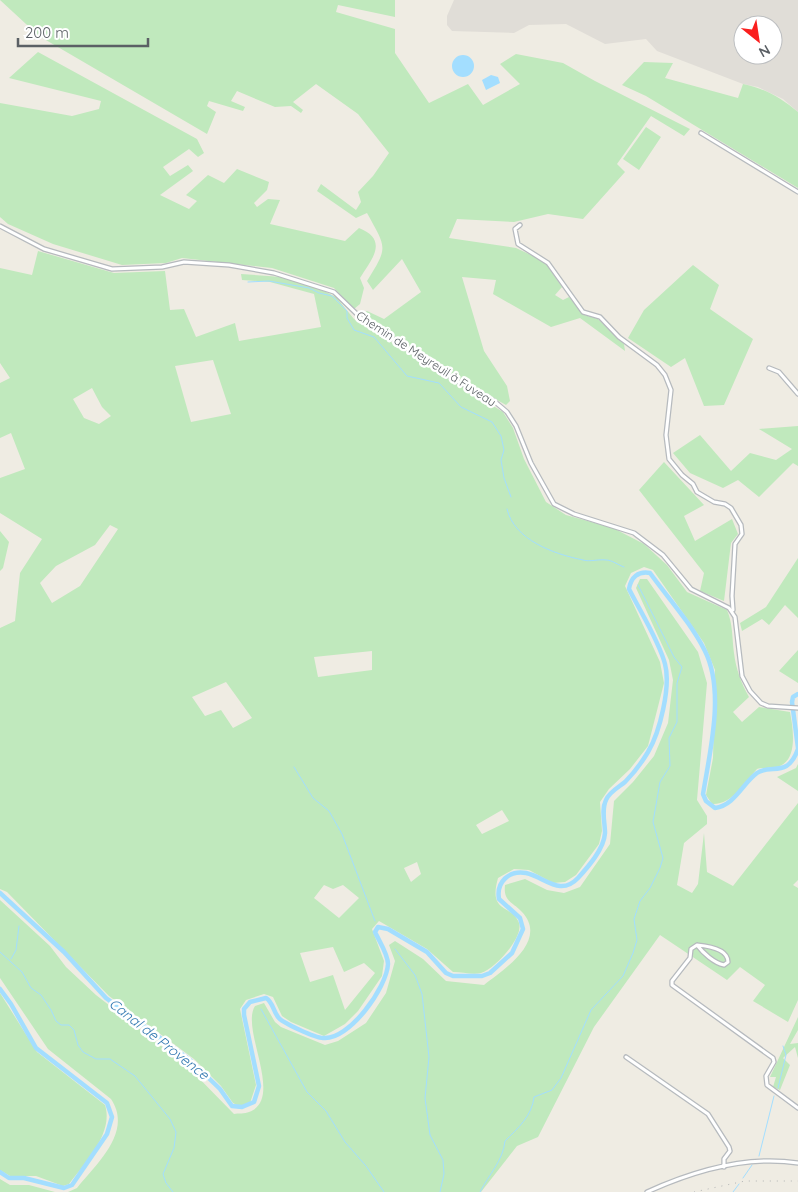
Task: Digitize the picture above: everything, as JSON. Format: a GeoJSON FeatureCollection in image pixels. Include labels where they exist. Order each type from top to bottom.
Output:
{"type":"FeatureCollection","features":[{"type":"Feature","properties":{"kind":"street"},"geometry":{"type":"LineString","coordinates":[[701,133],[798,192]]}},
{"type":"Feature","properties":{"kind":"street"},"geometry":{"type":"LineString","coordinates":[[520,225],[514,229],[518,244],[548,263],[583,312],[600,317],[619,337],[636,348],[647,360],[657,365],[665,375],[671,390],[666,435],[669,459],[682,475],[693,484],[697,492],[714,502],[725,504],[731,508],[741,525],[742,534],[735,544],[732,596],[740,667],[745,684],[761,703],[768,706],[798,708]]}},
{"type":"Feature","properties":{"kind":"street","name":"Chemin de Meyreuil à Fuveau"},"geometry":{"type":"LineString","coordinates":[[0,226],[44,249],[112,268],[162,267],[184,262],[229,265],[274,273],[334,292],[361,318],[505,410],[516,426],[528,457],[554,504],[574,514],[634,533],[663,555],[691,589],[733,611]]}},
{"type":"Feature","properties":{"kind":"street"},"geometry":{"type":"LineString","coordinates":[[769,368],[779,372],[798,394]]}},
{"type":"Feature","properties":{"kind":"street"},"geometry":{"type":"LineString","coordinates":[[696,945],[723,951],[727,955],[728,962],[720,965],[696,945]]}},
{"type":"Feature","properties":{"kind":"street"},"geometry":{"type":"LineString","coordinates":[[696,945],[691,949],[691,955],[672,981],[672,985],[773,1058],[774,1062],[766,1076],[767,1085],[798,1108]]}},
{"type":"Feature","properties":{"kind":"street"},"geometry":{"type":"LineString","coordinates":[[626,1057],[711,1117],[729,1147],[730,1151],[724,1159],[724,1167]]}},
{"type":"Feature","properties":{"kind":"street"},"geometry":{"type":"LineString","coordinates":[[647,1192],[685,1177],[724,1167],[762,1160],[798,1163]]}},
{"type":"Feature","properties":{"kind":"shaded area"},"geometry":{"type":"Polygon","coordinates":[[[454,0],[798,0],[798,112],[783,99],[758,87],[743,84],[657,51],[646,39],[605,44],[566,24],[529,25],[514,33],[452,31],[447,25],[447,16],[454,0]]]}},
{"type":"Feature","properties":{"kind":"green space"},"geometry":{"type":"Polygon","coordinates":[[[0,0],[395,0],[395,17],[338,5],[336,12],[395,29],[395,53],[429,103],[468,84],[483,105],[520,84],[500,64],[516,54],[563,63],[690,129],[684,136],[651,116],[617,164],[625,172],[583,219],[548,214],[514,222],[457,219],[449,238],[516,248],[544,261],[562,287],[555,295],[563,300],[569,297],[584,315],[598,319],[624,344],[625,351],[580,318],[551,327],[493,294],[496,280],[462,277],[484,351],[507,386],[510,401],[506,405],[449,373],[360,314],[367,311],[384,319],[421,292],[402,259],[373,290],[367,281],[379,261],[382,247],[378,233],[367,213],[356,218],[317,191],[321,184],[356,210],[361,202],[358,192],[373,176],[389,153],[358,114],[316,84],[293,102],[303,110],[301,113],[291,106],[275,107],[237,91],[231,101],[245,107],[243,111],[209,101],[207,106],[216,112],[207,134],[39,36],[0,0]]]}},
{"type":"Feature","properties":{"kind":"green space"},"geometry":{"type":"Polygon","coordinates":[[[38,52],[197,139],[204,153],[198,157],[189,149],[163,167],[170,176],[188,165],[193,171],[160,195],[189,209],[197,201],[186,195],[208,175],[224,183],[237,169],[269,182],[267,190],[254,203],[257,207],[268,199],[280,200],[270,224],[345,241],[359,228],[368,233],[374,238],[376,244],[373,257],[360,278],[364,288],[360,304],[354,309],[334,288],[272,268],[182,258],[166,263],[122,265],[53,244],[8,224],[0,217],[0,103],[72,116],[99,109],[101,101],[9,78],[38,52]]]}},
{"type":"Feature","properties":{"kind":"green space"},"geometry":{"type":"Polygon","coordinates":[[[644,62],[673,63],[665,78],[738,98],[743,84],[758,88],[779,98],[798,112],[798,188],[646,96],[622,85],[644,62]]]}},
{"type":"Feature","properties":{"kind":"green space"},"geometry":{"type":"Polygon","coordinates":[[[646,127],[661,137],[639,170],[623,159],[646,127]]]}},
{"type":"Feature","properties":{"kind":"green space"},"geometry":{"type":"Polygon","coordinates":[[[38,251],[114,273],[165,271],[170,310],[184,309],[196,337],[235,323],[239,341],[321,327],[314,294],[270,282],[242,280],[241,274],[282,277],[336,297],[354,319],[503,412],[513,428],[524,459],[546,502],[566,515],[613,528],[644,544],[667,565],[687,592],[727,610],[736,665],[749,697],[733,712],[742,722],[759,707],[790,712],[793,742],[790,756],[780,766],[757,769],[732,797],[726,801],[712,804],[706,795],[713,758],[715,670],[704,643],[653,570],[644,567],[631,573],[625,586],[660,662],[664,683],[648,746],[630,769],[609,789],[600,802],[602,831],[599,844],[576,875],[565,882],[553,883],[529,870],[514,869],[498,878],[496,897],[498,903],[515,917],[519,923],[519,929],[513,944],[507,952],[494,965],[481,973],[453,972],[427,949],[379,921],[372,929],[384,961],[382,976],[358,1011],[345,1024],[324,1036],[291,1022],[282,1016],[273,997],[264,994],[246,1000],[240,1009],[256,1085],[250,1103],[239,1106],[233,1103],[221,1086],[194,1059],[109,996],[7,892],[0,889],[0,628],[15,621],[20,573],[42,539],[0,513],[0,478],[25,469],[11,433],[0,438],[0,383],[10,378],[0,363],[0,268],[32,275],[38,251]],[[213,360],[175,366],[191,422],[231,414],[213,360]],[[92,388],[73,399],[84,418],[99,424],[111,416],[102,407],[92,388]],[[110,525],[95,545],[56,566],[40,583],[52,603],[80,586],[118,529],[110,525]],[[372,651],[314,657],[318,677],[372,670],[372,651]],[[226,682],[192,697],[205,716],[221,710],[233,728],[252,718],[226,682]],[[502,810],[476,825],[482,834],[509,821],[502,810]],[[417,862],[404,868],[411,882],[421,874],[417,862]],[[324,885],[314,898],[339,918],[359,898],[343,885],[333,889],[324,885]],[[333,947],[300,953],[310,982],[333,975],[345,1010],[375,973],[364,963],[344,972],[333,947]]]}},
{"type":"Feature","properties":{"kind":"green space"},"geometry":{"type":"Polygon","coordinates":[[[693,265],[719,285],[710,309],[753,339],[724,405],[704,406],[685,358],[671,367],[628,338],[644,310],[693,265]]]}},
{"type":"Feature","properties":{"kind":"green space"},"geometry":{"type":"Polygon","coordinates":[[[798,426],[798,466],[793,463],[759,497],[738,480],[723,488],[690,473],[673,453],[700,435],[731,471],[750,453],[776,460],[792,449],[759,429],[798,426]]]}},
{"type":"Feature","properties":{"kind":"green space"},"geometry":{"type":"Polygon","coordinates":[[[664,462],[704,505],[684,516],[695,541],[732,519],[738,534],[731,543],[724,601],[700,591],[704,573],[639,490],[664,462]]]}},
{"type":"Feature","properties":{"kind":"green space"},"geometry":{"type":"Polygon","coordinates":[[[0,531],[9,542],[3,568],[0,571],[0,531]]]}},
{"type":"Feature","properties":{"kind":"green space"},"geometry":{"type":"Polygon","coordinates":[[[798,558],[798,618],[785,605],[769,625],[762,619],[742,631],[740,623],[766,607],[798,558]]]}},
{"type":"Feature","properties":{"kind":"green space"},"geometry":{"type":"Polygon","coordinates":[[[640,579],[647,579],[698,652],[707,683],[697,800],[707,816],[707,824],[684,843],[677,885],[692,893],[698,884],[704,833],[707,872],[733,886],[798,803],[798,880],[793,885],[798,888],[798,1000],[788,1022],[753,1001],[765,985],[740,967],[727,980],[660,935],[594,1027],[538,1137],[517,1146],[481,1192],[68,1192],[77,1188],[110,1146],[118,1123],[117,1111],[111,1099],[48,1049],[0,978],[0,900],[50,946],[66,967],[96,995],[187,1066],[234,1114],[249,1112],[259,1105],[263,1093],[263,1079],[253,1030],[252,1017],[255,1006],[264,1003],[275,1022],[281,1027],[325,1045],[338,1041],[366,1023],[386,993],[395,961],[389,945],[395,941],[423,959],[446,981],[484,985],[520,954],[527,944],[530,934],[529,923],[522,912],[507,898],[505,885],[525,879],[547,890],[564,893],[580,887],[610,844],[614,801],[633,782],[654,756],[668,723],[673,680],[669,660],[636,588],[640,579]]]}},
{"type":"Feature","properties":{"kind":"green space"},"geometry":{"type":"Polygon","coordinates":[[[798,650],[798,683],[779,671],[798,650]]]}},
{"type":"Feature","properties":{"kind":"green space"},"geometry":{"type":"Polygon","coordinates":[[[798,764],[798,791],[777,777],[796,768],[798,764]]]}},
{"type":"Feature","properties":{"kind":"green space"},"geometry":{"type":"Polygon","coordinates":[[[0,993],[37,1052],[105,1105],[107,1116],[102,1137],[90,1157],[69,1184],[63,1186],[36,1176],[10,1176],[0,1170],[0,993]]]}},
{"type":"Feature","properties":{"kind":"green space"},"geometry":{"type":"Polygon","coordinates":[[[798,1017],[798,1030],[790,1044],[798,1043],[798,1058],[795,1047],[783,1058],[790,1065],[780,1090],[773,1087],[776,1077],[770,1077],[798,1017]]]}},
{"type":"Feature","properties":{"kind":"green space"},"geometry":{"type":"Polygon","coordinates":[[[0,1179],[10,1185],[29,1185],[55,1192],[0,1192],[0,1179]]]}},
{"type":"Feature","properties":{"kind":"water"},"geometry":{"type":"Polygon","coordinates":[[[463,55],[471,58],[474,66],[471,74],[463,77],[455,74],[452,66],[455,58],[463,55]]]}},
{"type":"Feature","properties":{"kind":"water"},"geometry":{"type":"Polygon","coordinates":[[[491,75],[498,77],[500,83],[486,90],[482,80],[491,75]]]}},
{"type":"Feature","properties":{"kind":"waterway"},"geometry":{"type":"LineString","coordinates":[[248,282],[269,281],[309,288],[332,296],[347,311],[347,318],[354,330],[374,337],[407,376],[439,383],[461,407],[492,422],[501,436],[504,450],[501,460],[504,478],[511,497]]}},
{"type":"Feature","properties":{"kind":"waterway"},"geometry":{"type":"LineString","coordinates":[[507,509],[511,520],[518,529],[537,544],[560,554],[586,561],[608,560],[624,567]]}},
{"type":"Feature","properties":{"kind":"waterway","name":"Canal de Provence"},"geometry":{"type":"LineString","coordinates":[[0,893],[64,952],[106,998],[190,1060],[220,1089],[232,1106],[242,1107],[254,1102],[259,1086],[244,1015],[244,1009],[250,1002],[266,998],[276,1015],[286,1023],[319,1037],[333,1037],[344,1031],[365,1011],[381,986],[386,974],[388,960],[375,932],[378,927],[388,929],[427,952],[446,973],[453,976],[482,976],[490,973],[512,953],[523,929],[520,918],[499,899],[500,887],[505,878],[514,873],[526,873],[552,884],[565,886],[578,878],[591,863],[604,839],[603,812],[607,797],[632,775],[648,752],[657,733],[663,709],[667,684],[665,664],[654,636],[629,589],[631,581],[639,574],[650,573],[693,631],[705,651],[711,667],[715,702],[712,740],[703,794],[706,801],[715,808],[728,803],[757,773],[763,770],[784,767],[789,764],[798,749]]}},
{"type":"Feature","properties":{"kind":"waterway"},"geometry":{"type":"LineString","coordinates":[[480,1192],[502,1155],[505,1141],[527,1116],[534,1097],[552,1090],[561,1078],[591,1010],[623,976],[637,940],[634,919],[640,901],[650,888],[663,858],[653,822],[660,782],[670,766],[669,738],[677,722],[677,683],[682,667],[674,657],[638,585]]}},
{"type":"Feature","properties":{"kind":"waterway","name":"Canal de Provence"},"geometry":{"type":"LineString","coordinates":[[798,694],[793,697],[792,702],[798,748]]}},
{"type":"Feature","properties":{"kind":"waterway"},"geometry":{"type":"LineString","coordinates":[[294,767],[313,798],[329,811],[342,834],[375,921]]}},
{"type":"Feature","properties":{"kind":"waterway"},"geometry":{"type":"LineString","coordinates":[[11,959],[16,950],[19,926]]}},
{"type":"Feature","properties":{"kind":"waterway"},"geometry":{"type":"LineString","coordinates":[[395,949],[415,975],[422,994],[429,1057],[425,1098],[430,1135],[443,1160],[444,1174],[440,1192]]}},
{"type":"Feature","properties":{"kind":"waterway"},"geometry":{"type":"LineString","coordinates":[[0,952],[22,972],[31,988],[41,995],[56,1021],[61,1025],[69,1025],[74,1030],[78,1045],[83,1052],[96,1059],[110,1059],[135,1076],[170,1119],[176,1132],[174,1148],[163,1174],[166,1183],[173,1192]]}},
{"type":"Feature","properties":{"kind":"waterway","name":"Canal de Provence"},"geometry":{"type":"LineString","coordinates":[[0,989],[11,1004],[36,1048],[107,1103],[112,1117],[107,1134],[72,1185],[64,1188],[24,1178],[9,1178],[0,1172]]}},
{"type":"Feature","properties":{"kind":"waterway"},"geometry":{"type":"LineString","coordinates":[[261,1009],[307,1092],[326,1111],[345,1142],[366,1166],[384,1192]]}},
{"type":"Feature","properties":{"kind":"waterway"},"geometry":{"type":"LineString","coordinates":[[778,1088],[786,1055],[783,1046]]}},
{"type":"Feature","properties":{"kind":"waterway"},"geometry":{"type":"LineString","coordinates":[[759,1156],[774,1096]]}},
{"type":"Feature","properties":{"kind":"waterway"},"geometry":{"type":"LineString","coordinates":[[743,1178],[752,1165]]}},
{"type":"Feature","properties":{"kind":"waterway"},"geometry":{"type":"LineString","coordinates":[[733,1192],[739,1184]]}},
{"type":"Feature","properties":{"kind":"railway"},"geometry":{"type":"LineString","coordinates":[[694,1192],[745,1181],[798,1181]]}}]}
